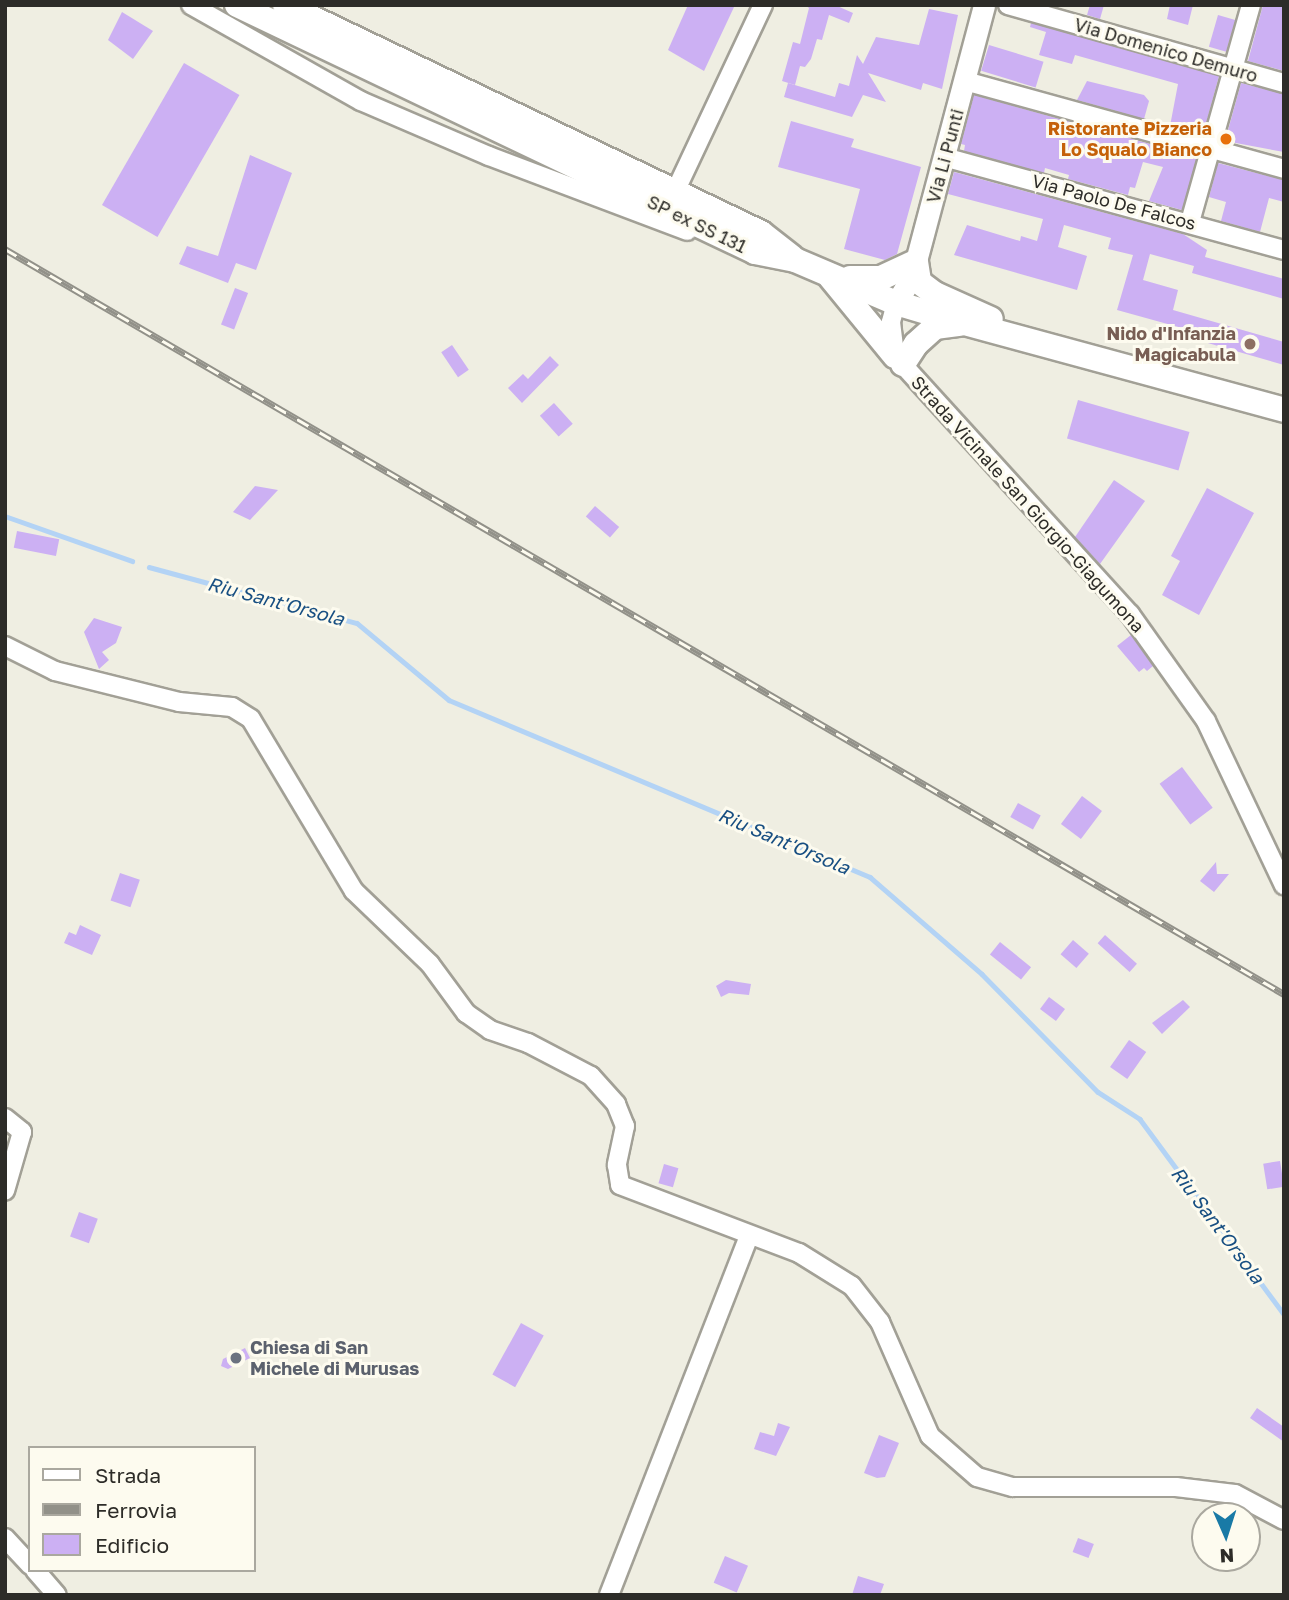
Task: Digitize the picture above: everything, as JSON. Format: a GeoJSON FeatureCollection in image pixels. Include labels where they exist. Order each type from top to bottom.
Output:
{"type":"FeatureCollection","features":[{"type":"Feature","properties":{"kind":"main road","name":"SP ex SS 131"},"geometry":{"type":"LineString","coordinates":[[237,5],[755,252],[795,260]]}},
{"type":"Feature","properties":{"kind":"main road","name":"SP ex SS 131"},"geometry":{"type":"LineString","coordinates":[[285,5],[674,194],[761,233],[795,260]]}},
{"type":"Feature","properties":{"kind":"main road"},"geometry":{"type":"LineString","coordinates":[[795,260],[896,303],[1284,410]]}},
{"type":"Feature","properties":{"kind":"main road"},"geometry":{"type":"LineString","coordinates":[[832,276],[881,278],[916,262],[919,282],[934,294],[1034,341]]}},
{"type":"Feature","properties":{"kind":"main road"},"geometry":{"type":"LineString","coordinates":[[832,276],[899,360],[935,327],[964,323]]}},
{"type":"Feature","properties":{"kind":"street"},"geometry":{"type":"LineString","coordinates":[[191,5],[361,101],[447,139],[702,236],[708,229]]}},
{"type":"Feature","properties":{"kind":"street"},"geometry":{"type":"LineString","coordinates":[[674,194],[762,5]]}},
{"type":"Feature","properties":{"kind":"street","name":"Via Li Punti"},"geometry":{"type":"LineString","coordinates":[[896,303],[916,262],[984,5]]}},
{"type":"Feature","properties":{"kind":"street","name":"Via Domenico Demuro"},"geometry":{"type":"LineString","coordinates":[[1008,5],[1284,83]]}},
{"type":"Feature","properties":{"kind":"street"},"geometry":{"type":"LineString","coordinates":[[1190,222],[1251,5]]}},
{"type":"Feature","properties":{"kind":"street"},"geometry":{"type":"LineString","coordinates":[[965,81],[1284,169]]}},
{"type":"Feature","properties":{"kind":"street","name":"Via Paolo De Falcos"},"geometry":{"type":"LineString","coordinates":[[944,157],[1190,222],[1284,250]]}},
{"type":"Feature","properties":{"kind":"street"},"geometry":{"type":"LineString","coordinates":[[896,303],[891,321],[899,360]]}},
{"type":"Feature","properties":{"kind":"street","name":"Strada Vicinale San Giorgio-Giagumona"},"geometry":{"type":"LineString","coordinates":[[899,360],[1130,614],[1206,721],[1284,885]]}},
{"type":"Feature","properties":{"kind":"street"},"geometry":{"type":"LineString","coordinates":[[5,646],[55,671],[179,702],[233,707],[251,719],[354,891],[430,964],[466,1013],[490,1030],[528,1044],[591,1076],[616,1104],[625,1126],[617,1165],[620,1185],[799,1253],[852,1286],[880,1322],[930,1436],[977,1477],[1013,1487],[1176,1487],[1235,1494],[1284,1520]]}},
{"type":"Feature","properties":{"kind":"street"},"geometry":{"type":"LineString","coordinates":[[5,1118],[22,1132],[5,1191]]}},
{"type":"Feature","properties":{"kind":"street"},"geometry":{"type":"LineString","coordinates":[[610,1595],[749,1235]]}},
{"type":"Feature","properties":{"kind":"street"},"geometry":{"type":"LineString","coordinates":[[5,1538],[28,1563]]}},
{"type":"Feature","properties":{"kind":"street"},"geometry":{"type":"LineString","coordinates":[[37,1572],[57,1595]]}},
{"type":"Feature","properties":{"kind":"building"},"geometry":{"type":"Polygon","coordinates":[[[688,5],[735,5],[704,71],[668,50],[688,5]]]}},
{"type":"Feature","properties":{"kind":"building"},"geometry":{"type":"Polygon","coordinates":[[[805,5],[835,5],[853,13],[849,23],[829,15],[822,40],[817,39],[811,59],[805,67],[800,66],[795,85],[782,81],[793,42],[800,44],[809,8],[805,5]]]}},
{"type":"Feature","properties":{"kind":"building"},"geometry":{"type":"Polygon","coordinates":[[[1090,5],[1104,5],[1100,19],[1087,15],[1090,5]]]}},
{"type":"Feature","properties":{"kind":"building"},"geometry":{"type":"Polygon","coordinates":[[[1170,5],[1193,5],[1188,25],[1167,19],[1170,5]]]}},
{"type":"Feature","properties":{"kind":"building"},"geometry":{"type":"Polygon","coordinates":[[[1263,5],[1284,7],[1284,71],[1248,61],[1263,5]]]}},
{"type":"Feature","properties":{"kind":"building"},"geometry":{"type":"Polygon","coordinates":[[[929,9],[958,15],[942,89],[923,83],[921,90],[868,73],[886,102],[863,95],[852,117],[784,97],[788,83],[835,97],[839,83],[849,86],[857,55],[863,64],[876,37],[919,45],[929,9]]]}},
{"type":"Feature","properties":{"kind":"building"},"geometry":{"type":"Polygon","coordinates":[[[122,12],[153,31],[133,59],[108,40],[122,12]]]}},
{"type":"Feature","properties":{"kind":"building"},"geometry":{"type":"Polygon","coordinates":[[[1218,15],[1235,20],[1226,52],[1209,47],[1218,15]]]}},
{"type":"Feature","properties":{"kind":"building"},"geometry":{"type":"Polygon","coordinates":[[[1031,23],[1219,76],[1203,135],[1170,126],[1178,84],[1075,55],[1072,64],[1039,55],[1046,32],[1030,27],[1031,23]]]}},
{"type":"Feature","properties":{"kind":"building"},"geometry":{"type":"Polygon","coordinates":[[[989,45],[1044,62],[1036,87],[981,71],[989,45]]]}},
{"type":"Feature","properties":{"kind":"building"},"geometry":{"type":"Polygon","coordinates":[[[184,63],[239,95],[157,237],[102,205],[184,63]]]}},
{"type":"Feature","properties":{"kind":"building"},"geometry":{"type":"Polygon","coordinates":[[[1087,81],[1144,95],[1149,101],[1144,119],[1077,100],[1087,81]]]}},
{"type":"Feature","properties":{"kind":"building"},"geometry":{"type":"Polygon","coordinates":[[[1241,83],[1284,94],[1284,152],[1225,141],[1241,83]]]}},
{"type":"Feature","properties":{"kind":"building"},"geometry":{"type":"Polygon","coordinates":[[[974,95],[1197,157],[1182,210],[1149,201],[1163,167],[1143,162],[1135,188],[1130,187],[1128,195],[1068,179],[1069,175],[1045,168],[1044,173],[964,151],[965,145],[961,144],[974,95]]]}},
{"type":"Feature","properties":{"kind":"building"},"geometry":{"type":"Polygon","coordinates":[[[791,121],[854,139],[851,147],[921,167],[897,254],[885,260],[844,249],[860,189],[778,167],[791,121]]]}},
{"type":"Feature","properties":{"kind":"building"},"geometry":{"type":"Polygon","coordinates":[[[250,155],[292,173],[256,270],[236,263],[228,283],[179,264],[187,246],[218,256],[250,155]]]}},
{"type":"Feature","properties":{"kind":"building"},"geometry":{"type":"Polygon","coordinates":[[[1218,163],[1284,180],[1284,202],[1269,198],[1260,232],[1221,221],[1226,202],[1209,197],[1218,163]]]}},
{"type":"Feature","properties":{"kind":"building"},"geometry":{"type":"Polygon","coordinates":[[[954,172],[1183,234],[1207,250],[1205,257],[1284,279],[1284,299],[1192,273],[1194,266],[1150,254],[1143,280],[1178,290],[1173,310],[1284,342],[1284,365],[1180,335],[1182,328],[1117,310],[1133,255],[1108,249],[1111,238],[1064,225],[1058,247],[1087,256],[1077,290],[954,255],[967,225],[1020,241],[1021,236],[1037,241],[1043,219],[948,194],[954,172]]]}},
{"type":"Feature","properties":{"kind":"building"},"geometry":{"type":"Polygon","coordinates":[[[235,288],[248,293],[234,329],[221,324],[235,288]]]}},
{"type":"Feature","properties":{"kind":"building"},"geometry":{"type":"Polygon","coordinates":[[[452,345],[469,370],[458,377],[441,352],[452,345]]]}},
{"type":"Feature","properties":{"kind":"building"},"geometry":{"type":"Polygon","coordinates":[[[550,356],[559,365],[522,403],[508,388],[523,374],[528,379],[550,356]]]}},
{"type":"Feature","properties":{"kind":"building"},"geometry":{"type":"Polygon","coordinates":[[[1078,400],[1190,432],[1178,470],[1067,438],[1078,400]]]}},
{"type":"Feature","properties":{"kind":"building"},"geometry":{"type":"Polygon","coordinates":[[[554,403],[573,424],[559,437],[540,416],[554,403]]]}},
{"type":"Feature","properties":{"kind":"building"},"geometry":{"type":"Polygon","coordinates":[[[1114,480],[1145,501],[1100,564],[1075,537],[1114,480]]]}},
{"type":"Feature","properties":{"kind":"building"},"geometry":{"type":"Polygon","coordinates":[[[255,486],[278,490],[250,520],[233,512],[255,486]]]}},
{"type":"Feature","properties":{"kind":"building"},"geometry":{"type":"Polygon","coordinates":[[[1207,488],[1254,513],[1199,615],[1162,595],[1180,561],[1171,556],[1207,488]]]}},
{"type":"Feature","properties":{"kind":"building"},"geometry":{"type":"Polygon","coordinates":[[[595,506],[619,527],[610,538],[586,517],[595,506]]]}},
{"type":"Feature","properties":{"kind":"building"},"geometry":{"type":"Polygon","coordinates":[[[17,531],[59,539],[56,556],[14,548],[17,531]]]}},
{"type":"Feature","properties":{"kind":"building"},"geometry":{"type":"Polygon","coordinates":[[[94,618],[122,627],[116,643],[102,652],[109,660],[99,669],[84,632],[94,618]]]}},
{"type":"Feature","properties":{"kind":"building"},"geometry":{"type":"Polygon","coordinates":[[[1131,635],[1153,666],[1147,671],[1144,668],[1139,672],[1117,646],[1131,635]]]}},
{"type":"Feature","properties":{"kind":"building"},"geometry":{"type":"Polygon","coordinates":[[[1182,767],[1213,808],[1190,825],[1160,784],[1182,767]]]}},
{"type":"Feature","properties":{"kind":"building"},"geometry":{"type":"Polygon","coordinates":[[[1082,796],[1102,811],[1081,839],[1061,824],[1082,796]]]}},
{"type":"Feature","properties":{"kind":"building"},"geometry":{"type":"Polygon","coordinates":[[[1018,803],[1041,816],[1033,830],[1010,817],[1018,803]]]}},
{"type":"Feature","properties":{"kind":"building"},"geometry":{"type":"Polygon","coordinates":[[[1216,862],[1217,874],[1229,874],[1214,892],[1200,881],[1216,862]]]}},
{"type":"Feature","properties":{"kind":"building"},"geometry":{"type":"Polygon","coordinates":[[[120,873],[140,880],[130,907],[111,900],[120,873]]]}},
{"type":"Feature","properties":{"kind":"building"},"geometry":{"type":"Polygon","coordinates":[[[80,925],[101,935],[92,955],[64,943],[69,932],[76,935],[80,925]]]}},
{"type":"Feature","properties":{"kind":"building"},"geometry":{"type":"Polygon","coordinates":[[[1105,935],[1137,964],[1130,972],[1098,943],[1105,935]]]}},
{"type":"Feature","properties":{"kind":"building"},"geometry":{"type":"Polygon","coordinates":[[[1073,940],[1089,954],[1076,968],[1061,954],[1073,940]]]}},
{"type":"Feature","properties":{"kind":"building"},"geometry":{"type":"Polygon","coordinates":[[[1000,942],[1031,967],[1021,980],[990,954],[1000,942]]]}},
{"type":"Feature","properties":{"kind":"building"},"geometry":{"type":"Polygon","coordinates":[[[726,980],[751,984],[749,995],[729,993],[721,997],[716,986],[726,980]]]}},
{"type":"Feature","properties":{"kind":"building"},"geometry":{"type":"Polygon","coordinates":[[[1049,997],[1065,1009],[1056,1021],[1040,1009],[1049,997]]]}},
{"type":"Feature","properties":{"kind":"building"},"geometry":{"type":"Polygon","coordinates":[[[1183,1000],[1190,1007],[1162,1034],[1152,1023],[1183,1000]]]}},
{"type":"Feature","properties":{"kind":"building"},"geometry":{"type":"Polygon","coordinates":[[[1129,1040],[1146,1052],[1127,1079],[1110,1067],[1129,1040]]]}},
{"type":"Feature","properties":{"kind":"building"},"geometry":{"type":"Polygon","coordinates":[[[1280,1161],[1284,1187],[1267,1189],[1263,1164],[1280,1161]]]}},
{"type":"Feature","properties":{"kind":"building"},"geometry":{"type":"Polygon","coordinates":[[[664,1164],[678,1168],[673,1187],[658,1183],[664,1164]]]}},
{"type":"Feature","properties":{"kind":"building"},"geometry":{"type":"Polygon","coordinates":[[[79,1212],[98,1219],[89,1243],[70,1236],[79,1212]]]}},
{"type":"Feature","properties":{"kind":"building"},"geometry":{"type":"Polygon","coordinates":[[[521,1323],[544,1336],[515,1387],[492,1375],[521,1323]]]}},
{"type":"Feature","properties":{"kind":"building","name":"Chiesa di San Michele di Murusas"},"geometry":{"type":"Polygon","coordinates":[[[245,1348],[250,1358],[228,1369],[221,1366],[223,1359],[245,1348]]]}},
{"type":"Feature","properties":{"kind":"building"},"geometry":{"type":"Polygon","coordinates":[[[1257,1408],[1284,1427],[1284,1442],[1250,1418],[1257,1408]]]}},
{"type":"Feature","properties":{"kind":"building"},"geometry":{"type":"Polygon","coordinates":[[[778,1423],[790,1427],[776,1456],[754,1449],[760,1432],[774,1436],[778,1423]]]}},
{"type":"Feature","properties":{"kind":"building"},"geometry":{"type":"Polygon","coordinates":[[[879,1435],[899,1443],[885,1477],[877,1478],[864,1473],[879,1435]]]}},
{"type":"Feature","properties":{"kind":"building"},"geometry":{"type":"Polygon","coordinates":[[[1078,1538],[1094,1544],[1088,1558],[1073,1552],[1078,1538]]]}},
{"type":"Feature","properties":{"kind":"building"},"geometry":{"type":"Polygon","coordinates":[[[725,1556],[748,1566],[737,1592],[714,1583],[725,1556]]]}},
{"type":"Feature","properties":{"kind":"building"},"geometry":{"type":"Polygon","coordinates":[[[858,1576],[884,1584],[880,1595],[852,1595],[858,1576]]]}},
{"type":"Feature","properties":{"kind":"waterway","name":"Riu Sant'Orsola"},"geometry":{"type":"LineString","coordinates":[[5,516],[132,561]]}},
{"type":"Feature","properties":{"kind":"waterway","name":"Riu Sant'Orsola"},"geometry":{"type":"LineString","coordinates":[[149,567],[357,623],[449,700],[870,877],[982,974],[1098,1092],[1140,1119],[1284,1314]]}},
{"type":"Feature","properties":{"kind":"railway"},"geometry":{"type":"LineString","coordinates":[[5,249],[1284,994]]}},
{"type":"Feature","properties":{"kind":"place","name":"Ristorante Pizzeria Lo Squalo Bianco"},"geometry":{"type":"Point","coordinates":[1226,139]}},
{"type":"Feature","properties":{"kind":"place","name":"Nido d'Infanzia Magicabula"},"geometry":{"type":"Point","coordinates":[1250,344]}},
{"type":"Feature","properties":{"kind":"place","name":"Chiesa di San Michele di Murusas"},"geometry":{"type":"Point","coordinates":[236,1358]}}]}
